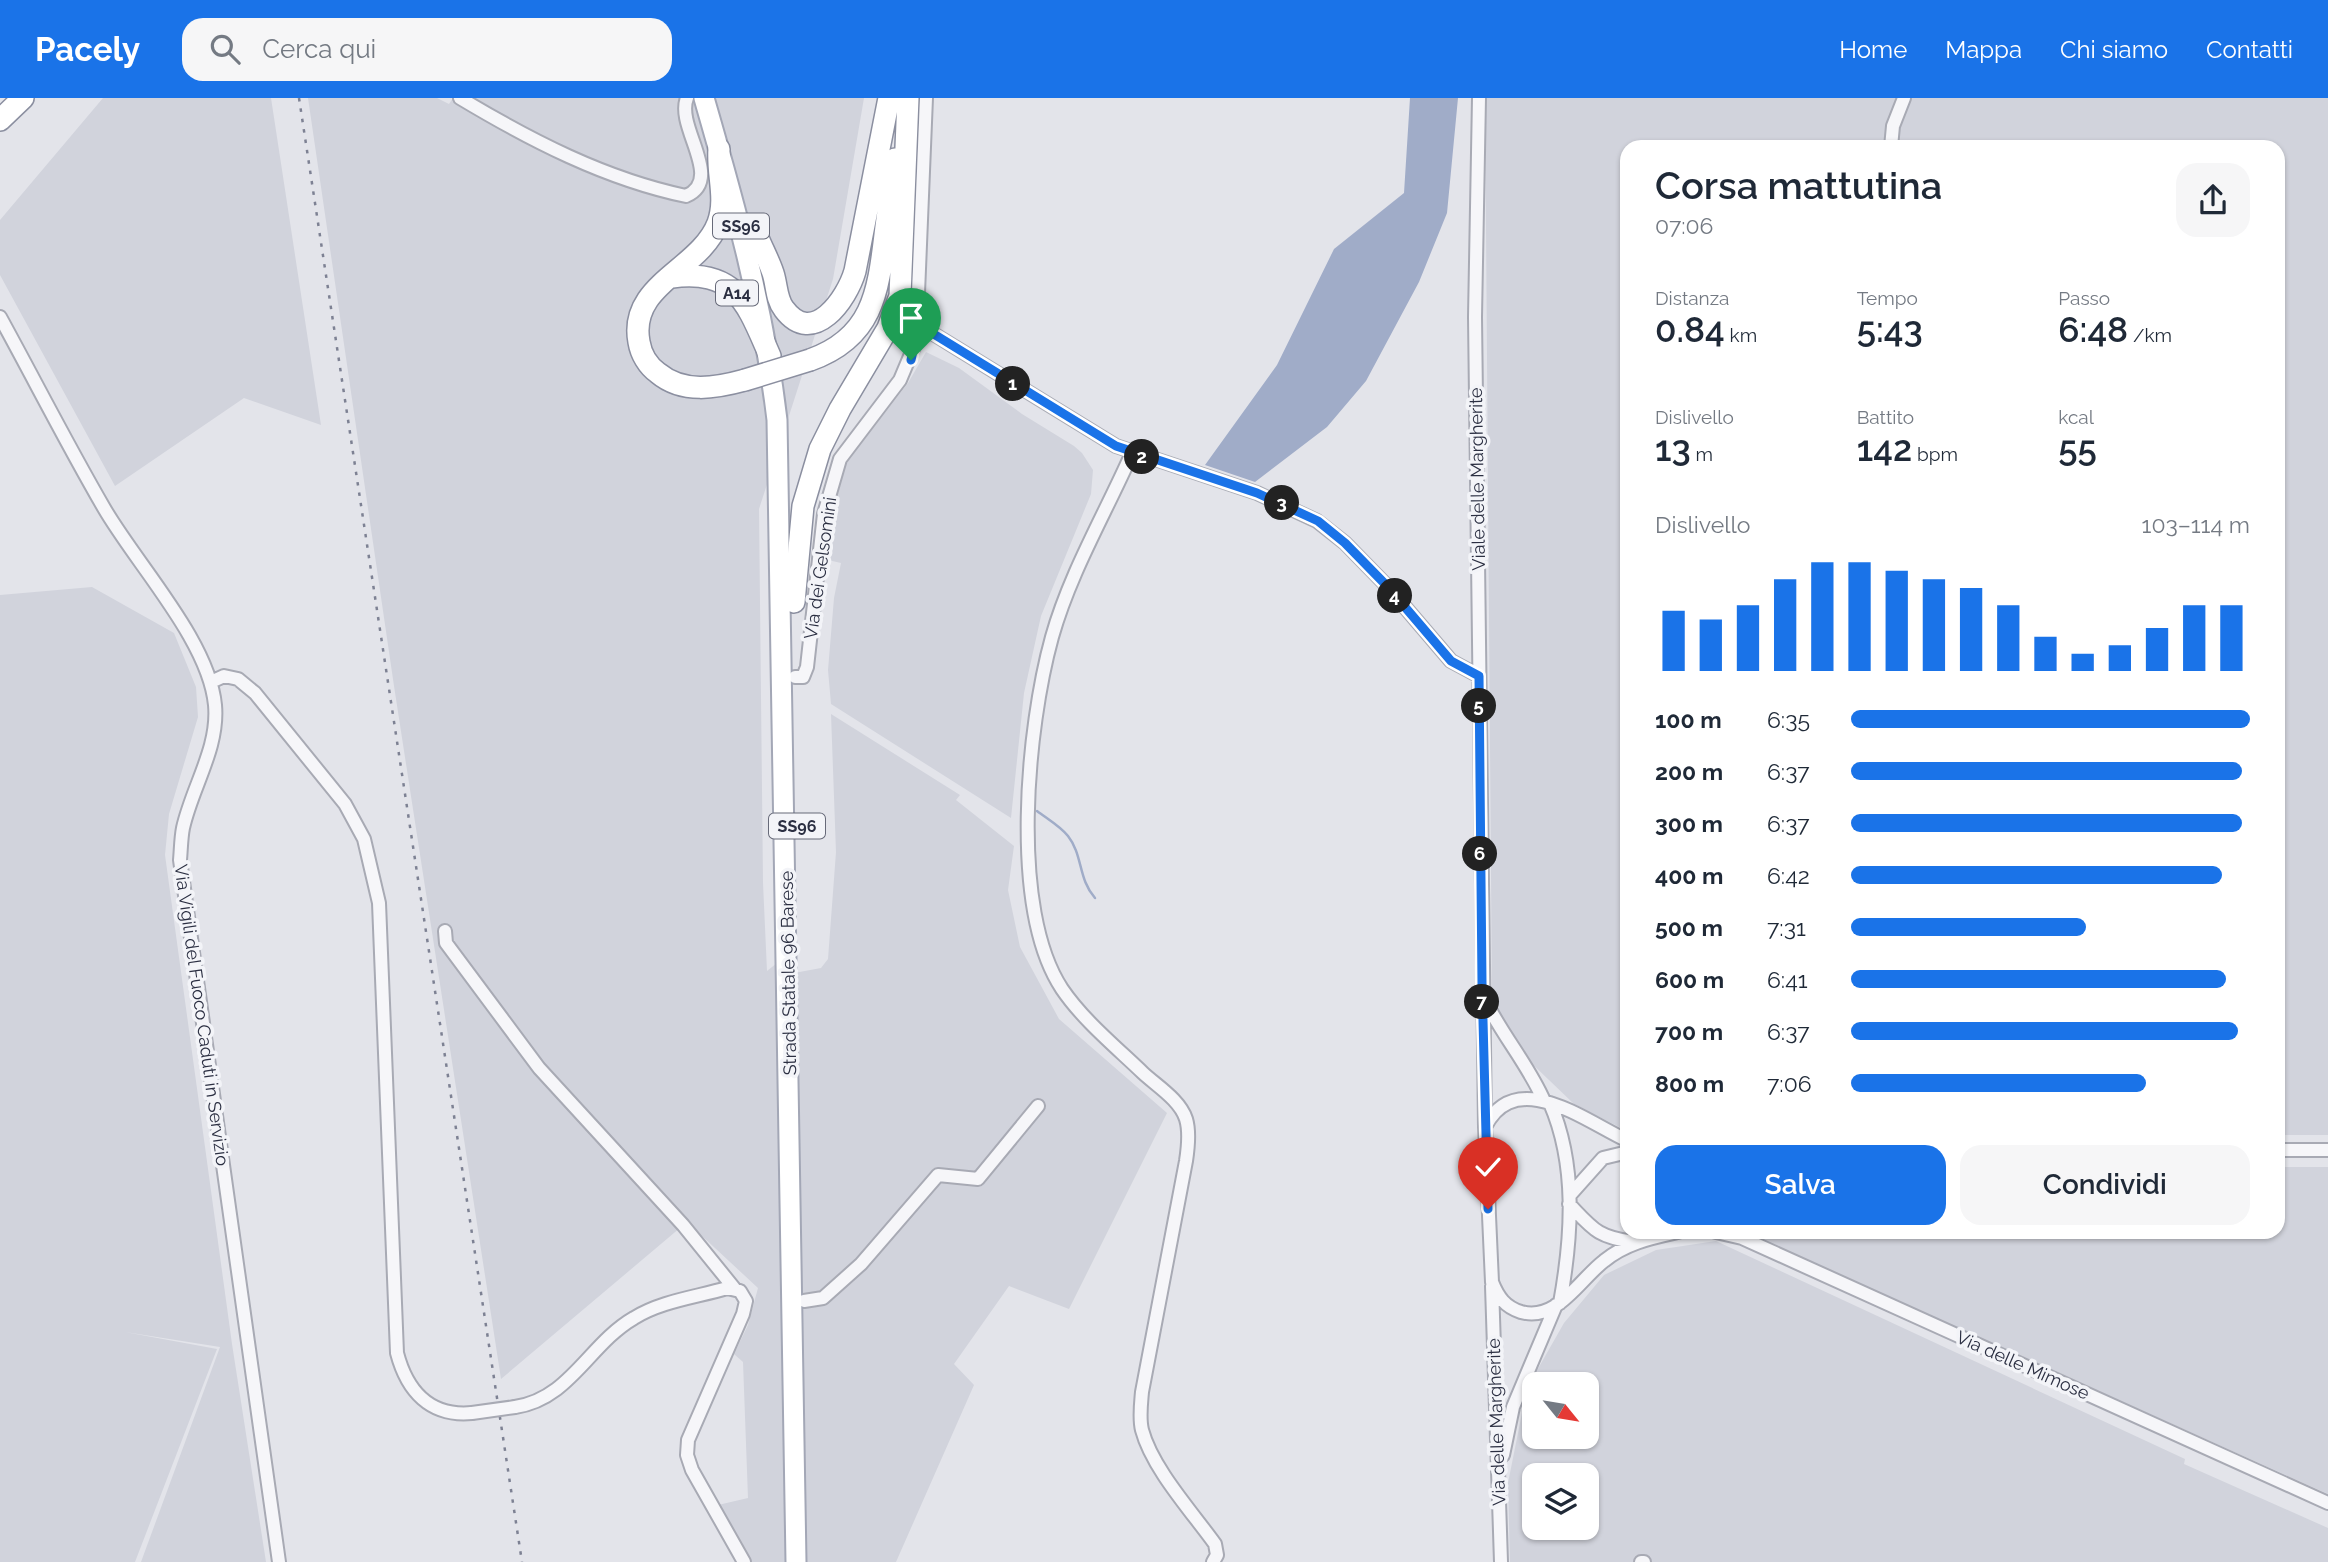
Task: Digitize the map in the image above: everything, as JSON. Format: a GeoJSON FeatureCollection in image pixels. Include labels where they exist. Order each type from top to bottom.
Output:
{"type":"FeatureCollection","features":[{"type":"Feature","properties":{"kind":"highway"},"geometry":{"type":"LineString","coordinates":[[0,120],[23,98]]}},
{"type":"Feature","properties":{"kind":"highway"},"geometry":{"type":"LineString","coordinates":[[758,238],[772,272],[779,301],[790,316],[811,323],[821,321],[838,308],[851,286],[855,271],[889,98]]}},
{"type":"Feature","properties":{"kind":"highway"},"geometry":{"type":"LineString","coordinates":[[719,149],[718,168],[723,202],[718,224],[698,255],[653,290],[640,312],[637,333],[648,363],[662,377],[683,386],[712,387],[745,380],[827,354],[850,338],[867,316],[876,295],[901,98]]}},
{"type":"Feature","properties":{"kind":"highway"},"geometry":{"type":"LineString","coordinates":[[794,602],[803,506],[820,449],[834,419],[888,328],[900,296],[908,98]]}},
{"type":"Feature","properties":{"kind":"highway","name":"A14"},"geometry":{"type":"LineString","coordinates":[[672,277],[706,275],[727,285],[748,308],[769,356]]}},
{"type":"Feature","properties":{"kind":"main road","name":"Strada Statale 96 Barese"},"geometry":{"type":"LineString","coordinates":[[704,98],[752,269],[769,356],[777,420],[796,1562]]}},
{"type":"Feature","properties":{"kind":"main road","name":"Strada Statale 96 Barese"},"geometry":{"type":"LineString","coordinates":[[718,98],[758,238],[774,314],[787,399],[794,602],[808,1562]]}},
{"type":"Feature","properties":{"kind":"street"},"geometry":{"type":"LineString","coordinates":[[460,98],[531,141],[595,167],[686,196],[697,188],[702,173],[683,112],[687,98]]}},
{"type":"Feature","properties":{"kind":"street","name":"Via dei Gelsomini"},"geometry":{"type":"LineString","coordinates":[[795,677],[803,677],[807,667],[824,514],[840,459],[900,380],[911,360],[919,325],[926,98]]}},
{"type":"Feature","properties":{"kind":"street","name":"Viale delle Margherite"},"geometry":{"type":"LineString","coordinates":[[1479,98],[1475,317],[1480,861]]}},
{"type":"Feature","properties":{"kind":"street"},"geometry":{"type":"LineString","coordinates":[[1478,125],[1487,98]]}},
{"type":"Feature","properties":{"kind":"street"},"geometry":{"type":"LineString","coordinates":[[1892,140],[1893,126],[1904,98]]}},
{"type":"Feature","properties":{"kind":"street","name":"Via Vigili del Fuoco Caduti in Servizio"},"geometry":{"type":"LineString","coordinates":[[0,317],[105,509],[185,631],[207,667],[211,682],[216,708],[212,742],[183,829],[180,860],[279,1562]]}},
{"type":"Feature","properties":{"kind":"street"},"geometry":{"type":"LineString","coordinates":[[919,325],[1070,420],[1132,453],[1257,493],[1318,521],[1345,543],[1387,586],[1451,661],[1479,676]]}},
{"type":"Feature","properties":{"kind":"street"},"geometry":{"type":"LineString","coordinates":[[1132,453],[1072,579],[1051,639],[1026,804],[1031,890],[1046,959],[1063,990],[1111,1043],[1178,1104],[1186,1119],[1186,1161],[1140,1412],[1146,1442],[1155,1459],[1215,1544],[1217,1555],[1213,1562]]}},
{"type":"Feature","properties":{"kind":"street"},"geometry":{"type":"LineString","coordinates":[[211,682],[224,676],[238,679],[255,694],[345,804],[364,839],[379,903],[397,1353],[406,1381],[423,1401],[444,1412],[472,1413],[529,1405],[556,1392],[607,1339],[638,1315],[734,1289]]}},
{"type":"Feature","properties":{"kind":"street","name":"Via delle Margherite"},"geometry":{"type":"LineString","coordinates":[[1480,861],[1485,1127],[1500,1562]]}},
{"type":"Feature","properties":{"kind":"street"},"geometry":{"type":"LineString","coordinates":[[445,931],[446,943],[539,1068],[682,1225],[734,1289],[745,1297],[746,1306],[692,1429],[687,1455],[692,1470],[744,1562]]}},
{"type":"Feature","properties":{"kind":"street"},"geometry":{"type":"LineString","coordinates":[[1482,995],[1498,1027],[1535,1080],[1563,1134],[1569,1199],[1568,1243],[1558,1304],[1513,1407],[1499,1486]]}},
{"type":"Feature","properties":{"kind":"street"},"geometry":{"type":"LineString","coordinates":[[1485,1127],[1491,1114],[1508,1100],[1529,1097],[1547,1102],[1620,1137]]}},
{"type":"Feature","properties":{"kind":"street"},"geometry":{"type":"LineString","coordinates":[[804,1301],[823,1298],[853,1272],[938,1175],[978,1179],[1038,1106]]}},
{"type":"Feature","properties":{"kind":"street"},"geometry":{"type":"LineString","coordinates":[[2285,1150],[2328,1150]]}},
{"type":"Feature","properties":{"kind":"street"},"geometry":{"type":"LineString","coordinates":[[1569,1199],[1602,1158],[1620,1154]]}},
{"type":"Feature","properties":{"kind":"street"},"geometry":{"type":"LineString","coordinates":[[1569,1199],[1589,1228],[1608,1239],[1633,1242],[1646,1239]]}},
{"type":"Feature","properties":{"kind":"street","name":"Via delle Mimose"},"geometry":{"type":"LineString","coordinates":[[1744,1239],[2328,1503]]}},
{"type":"Feature","properties":{"kind":"street"},"geometry":{"type":"LineString","coordinates":[[1492,1282],[1507,1306],[1532,1314],[1549,1311],[1604,1261],[1633,1242]]}},
{"type":"Feature","properties":{"kind":"shaded area"},"geometry":{"type":"Polygon","coordinates":[[[103,98],[271,98],[321,425],[244,398],[115,486],[0,275],[0,220],[103,98]]]}},
{"type":"Feature","properties":{"kind":"shaded area"},"geometry":{"type":"Polygon","coordinates":[[[308,98],[437,98],[449,104],[453,98],[864,98],[833,279],[759,509],[763,883],[767,971],[777,963],[778,976],[821,968],[828,959],[836,852],[831,714],[960,795],[956,800],[1014,846],[1008,890],[1020,947],[1059,1019],[1167,1113],[1069,1309],[1009,1286],[954,1364],[974,1385],[896,1562],[752,1562],[729,1528],[718,1505],[748,1498],[743,1362],[734,1354],[748,1325],[758,1288],[687,1222],[501,1379],[394,686],[308,98]]]}},
{"type":"Feature","properties":{"kind":"shaded area"},"geometry":{"type":"Polygon","coordinates":[[[1485,98],[2328,98],[2328,1135],[2285,1135],[2285,140],[1620,140],[1620,1127],[1574,1104],[1525,1057],[1492,1005],[1485,98]]]}},
{"type":"Feature","properties":{"kind":"shaded area"},"geometry":{"type":"Polygon","coordinates":[[[926,352],[959,368],[1022,414],[1074,446],[1093,470],[1091,494],[1041,616],[1024,693],[1011,818],[831,704],[828,670],[834,598],[841,563],[828,560],[835,505],[846,463],[908,383],[926,352]]]}},
{"type":"Feature","properties":{"kind":"shaded area"},"geometry":{"type":"Polygon","coordinates":[[[92,587],[174,633],[196,687],[198,717],[169,814],[165,855],[232,1344],[266,1562],[141,1562],[220,1347],[125,1332],[217,1349],[135,1562],[0,1562],[0,595],[92,587]]]}},
{"type":"Feature","properties":{"kind":"shaded area"},"geometry":{"type":"Polygon","coordinates":[[[2285,1167],[2328,1167],[2328,1494],[1760,1239],[2285,1239],[2285,1167]]]}},
{"type":"Feature","properties":{"kind":"shaded area"},"geometry":{"type":"Polygon","coordinates":[[[1716,1241],[2185,1459],[2184,1464],[2328,1528],[2328,1562],[1510,1562],[1508,1483],[1522,1413],[1522,1449],[1600,1449],[1600,1372],[1536,1372],[1564,1323],[1604,1275],[1656,1250],[1716,1241]]]}},
{"type":"Feature","properties":{"kind":"water"},"geometry":{"type":"Polygon","coordinates":[[[1410,98],[1458,98],[1447,213],[1419,282],[1366,381],[1327,427],[1255,482],[1205,465],[1277,365],[1334,249],[1404,193],[1410,98]]]}},
{"type":"Feature","properties":{"kind":"waterway"},"geometry":{"type":"LineString","coordinates":[[1037,811],[1073,843],[1086,883],[1095,898]]}},
{"type":"Feature","properties":{"kind":"railway"},"geometry":{"type":"LineString","coordinates":[[299,98],[522,1562]]}},
{"type":"Feature","properties":{"kind":"route"},"geometry":{"type":"LineString","coordinates":[[911,360],[919,325],[1116,446],[1292,506],[1332,531],[1387,586],[1451,661],[1479,676],[1478,758],[1488,1209]]}}]}
